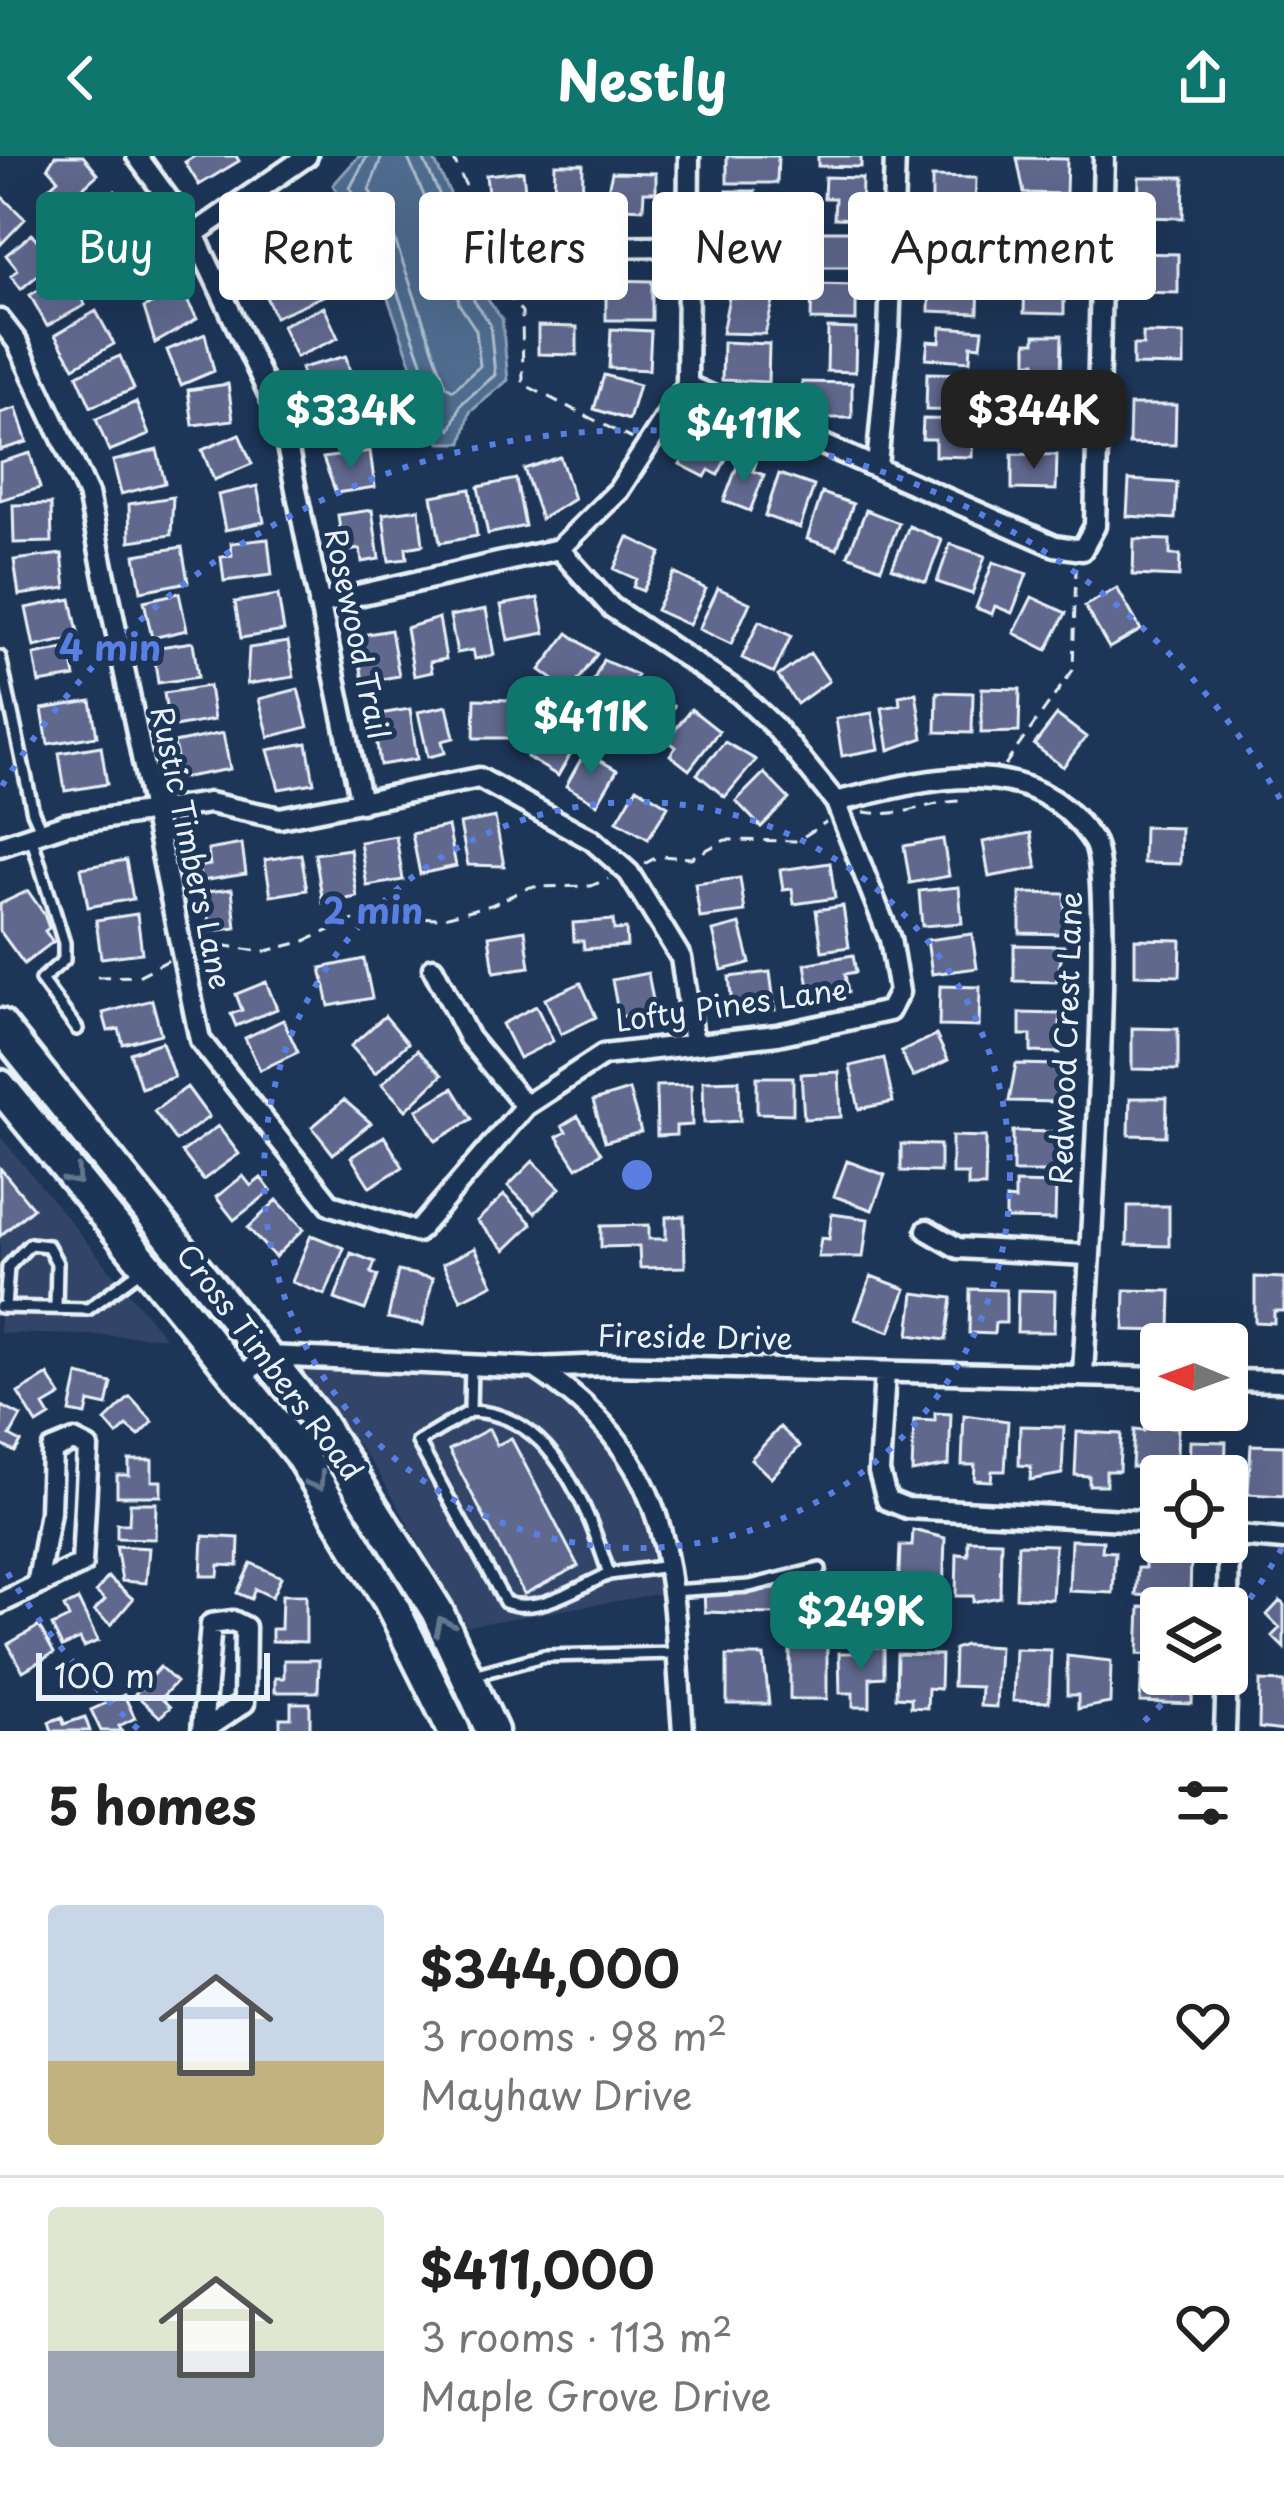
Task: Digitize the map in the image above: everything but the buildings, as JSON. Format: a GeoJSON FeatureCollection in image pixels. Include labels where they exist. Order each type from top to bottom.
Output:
{"type":"FeatureCollection","features":[{"type":"Feature","properties":{"kind":"main road","name":"Cross Timbers Road"},"geometry":{"type":"LineString","coordinates":[[0,1025],[268,1356],[346,1462],[418,1579],[492,1731]]}},
{"type":"Feature","properties":{"kind":"main road","name":"Cross Timbers Road"},"geometry":{"type":"LineString","coordinates":[[0,1087],[300,1454],[360,1549],[454,1731]]}},
{"type":"Feature","properties":{"kind":"street","name":"Rosewood Trail"},"geometry":{"type":"LineString","coordinates":[[136,156],[163,192]]}},
{"type":"Feature","properties":{"kind":"street"},"geometry":{"type":"LineString","coordinates":[[195,233],[307,156]]}},
{"type":"Feature","properties":{"kind":"street"},"geometry":{"type":"LineString","coordinates":[[688,192],[689,156]]}},
{"type":"Feature","properties":{"kind":"street"},"geometry":{"type":"LineString","coordinates":[[877,466],[889,335],[895,156]]}},
{"type":"Feature","properties":{"kind":"street"},"geometry":{"type":"LineString","coordinates":[[687,385],[1055,546],[1082,550],[1094,526],[1105,156]]}},
{"type":"Feature","properties":{"kind":"street","name":"Rosewood Trail"},"geometry":{"type":"LineString","coordinates":[[195,236],[282,422],[361,803]]}},
{"type":"Feature","properties":{"kind":"street"},"geometry":{"type":"LineString","coordinates":[[319,604],[559,549],[588,526],[649,449],[687,385],[686,300]]}},
{"type":"Feature","properties":{"kind":"street","name":"Rustic Timbers Lane"},"geometry":{"type":"LineString","coordinates":[[0,320],[17,342],[88,494],[149,812],[200,1040],[332,1205],[417,1232]]}},
{"type":"Feature","properties":{"kind":"street"},"geometry":{"type":"LineString","coordinates":[[559,549],[611,607],[751,704],[839,810]]}},
{"type":"Feature","properties":{"kind":"street","name":"Redwood Crest Lane"},"geometry":{"type":"LineString","coordinates":[[839,810],[942,776],[1004,778],[1055,804],[1092,838],[1100,854],[1102,948],[1083,1376]]}},
{"type":"Feature","properties":{"kind":"street"},"geometry":{"type":"LineString","coordinates":[[0,846],[37,834],[208,803],[280,818],[479,778],[592,840],[629,873],[681,958],[694,1043]]}},
{"type":"Feature","properties":{"kind":"street","name":"Lofty Pines Lane"},"geometry":{"type":"LineString","coordinates":[[417,1232],[525,1106],[603,1055],[777,1035],[889,1010],[899,992],[890,938],[839,810]]}},
{"type":"Feature","properties":{"kind":"street"},"geometry":{"type":"LineString","coordinates":[[433,968],[469,1038],[525,1106]]}},
{"type":"Feature","properties":{"kind":"street"},"geometry":{"type":"LineString","coordinates":[[927,1230],[958,1248],[1088,1255]]}},
{"type":"Feature","properties":{"kind":"street"},"geometry":{"type":"LineString","coordinates":[[237,1379],[268,1356]]}},
{"type":"Feature","properties":{"kind":"street","name":"Fireside Drive"},"geometry":{"type":"LineString","coordinates":[[268,1356],[535,1368],[1140,1377]]}},
{"type":"Feature","properties":{"kind":"street"},"geometry":{"type":"LineString","coordinates":[[535,1368],[598,1418],[633,1458],[648,1488],[668,1566],[682,1731]]}},
{"type":"Feature","properties":{"kind":"street"},"geometry":{"type":"LineString","coordinates":[[885,1372],[879,1472],[886,1500],[907,1508],[1140,1521]]}},
{"type":"Feature","properties":{"kind":"street"},"geometry":{"type":"LineString","coordinates":[[1248,1380],[1284,1381]]}},
{"type":"Feature","properties":{"kind":"street"},"geometry":{"type":"LineString","coordinates":[[0,1603],[37,1586],[82,1564],[88,1448],[74,1441],[52,1450],[50,1512],[37,1586]]}},
{"type":"Feature","properties":{"kind":"street"},"geometry":{"type":"LineString","coordinates":[[1248,1537],[1284,1540]]}},
{"type":"Feature","properties":{"kind":"street"},"geometry":{"type":"LineString","coordinates":[[232,1621],[245,1628],[244,1703],[202,1731],[211,1624],[232,1621]]}},
{"type":"Feature","properties":{"kind":"street"},"geometry":{"type":"LineString","coordinates":[[1225,1731],[1226,1695]]}},
{"type":"Feature","properties":{"kind":"lane"},"geometry":{"type":"LineString","coordinates":[[0,657],[64,943],[64,960],[41,980],[77,1029]]}},
{"type":"Feature","properties":{"kind":"lane"},"geometry":{"type":"LineString","coordinates":[[0,741],[17,736]]}},
{"type":"Feature","properties":{"kind":"lane"},"geometry":{"type":"LineString","coordinates":[[56,1309],[57,1263],[48,1246],[30,1244],[8,1267],[3,1307],[56,1309],[88,1309],[145,1267]]}},
{"type":"Feature","properties":{"kind":"lane"},"geometry":{"type":"LineString","coordinates":[[470,1412],[471,1363]]}},
{"type":"Feature","properties":{"kind":"lane"},"geometry":{"type":"LineString","coordinates":[[609,1574],[596,1534],[542,1439],[516,1421],[470,1412],[418,1442],[505,1602],[521,1608],[609,1574],[668,1566]]}},
{"type":"Feature","properties":{"kind":"lane"},"geometry":{"type":"LineString","coordinates":[[671,1592],[749,1586],[820,1569]]}},
{"type":"Feature","properties":{"kind":"lane"},"geometry":{"type":"LineString","coordinates":[[468,1677],[499,1664],[544,1656],[676,1653]]}},
{"type":"Feature","properties":{"kind":"path"},"geometry":{"type":"LineString","coordinates":[[452,156],[488,232],[504,291],[522,311],[523,384],[649,449]]}},
{"type":"Feature","properties":{"kind":"path"},"geometry":{"type":"LineString","coordinates":[[1004,778],[1004,767],[1073,670],[1072,578],[1082,550]]}},
{"type":"Feature","properties":{"kind":"path"},"geometry":{"type":"LineString","coordinates":[[97,977],[138,976],[182,956],[227,946],[262,952],[305,941],[363,916],[440,918],[491,905],[530,886],[591,886],[659,856],[691,858],[725,840],[797,841],[839,810],[915,814],[947,801],[967,801]]}},
{"type":"Feature","properties":{"kind":"shaded area"},"geometry":{"type":"Polygon","coordinates":[[[0,1136],[165,1337],[0,1333],[0,1136]]]}},
{"type":"Feature","properties":{"kind":"shaded area"},"geometry":{"type":"Polygon","coordinates":[[[315,1365],[512,1373],[538,1381],[575,1406],[621,1452],[658,1537],[664,1593],[467,1626],[377,1470],[304,1375],[315,1365]]]}},
{"type":"Feature","properties":{"kind":"water"},"geometry":{"type":"Polygon","coordinates":[[[359,156],[432,156],[449,192],[419,192],[419,300],[488,300],[502,319],[508,380],[470,412],[462,443],[440,443],[388,300],[395,300],[395,192],[338,192],[333,185],[359,156]]]}}]}
